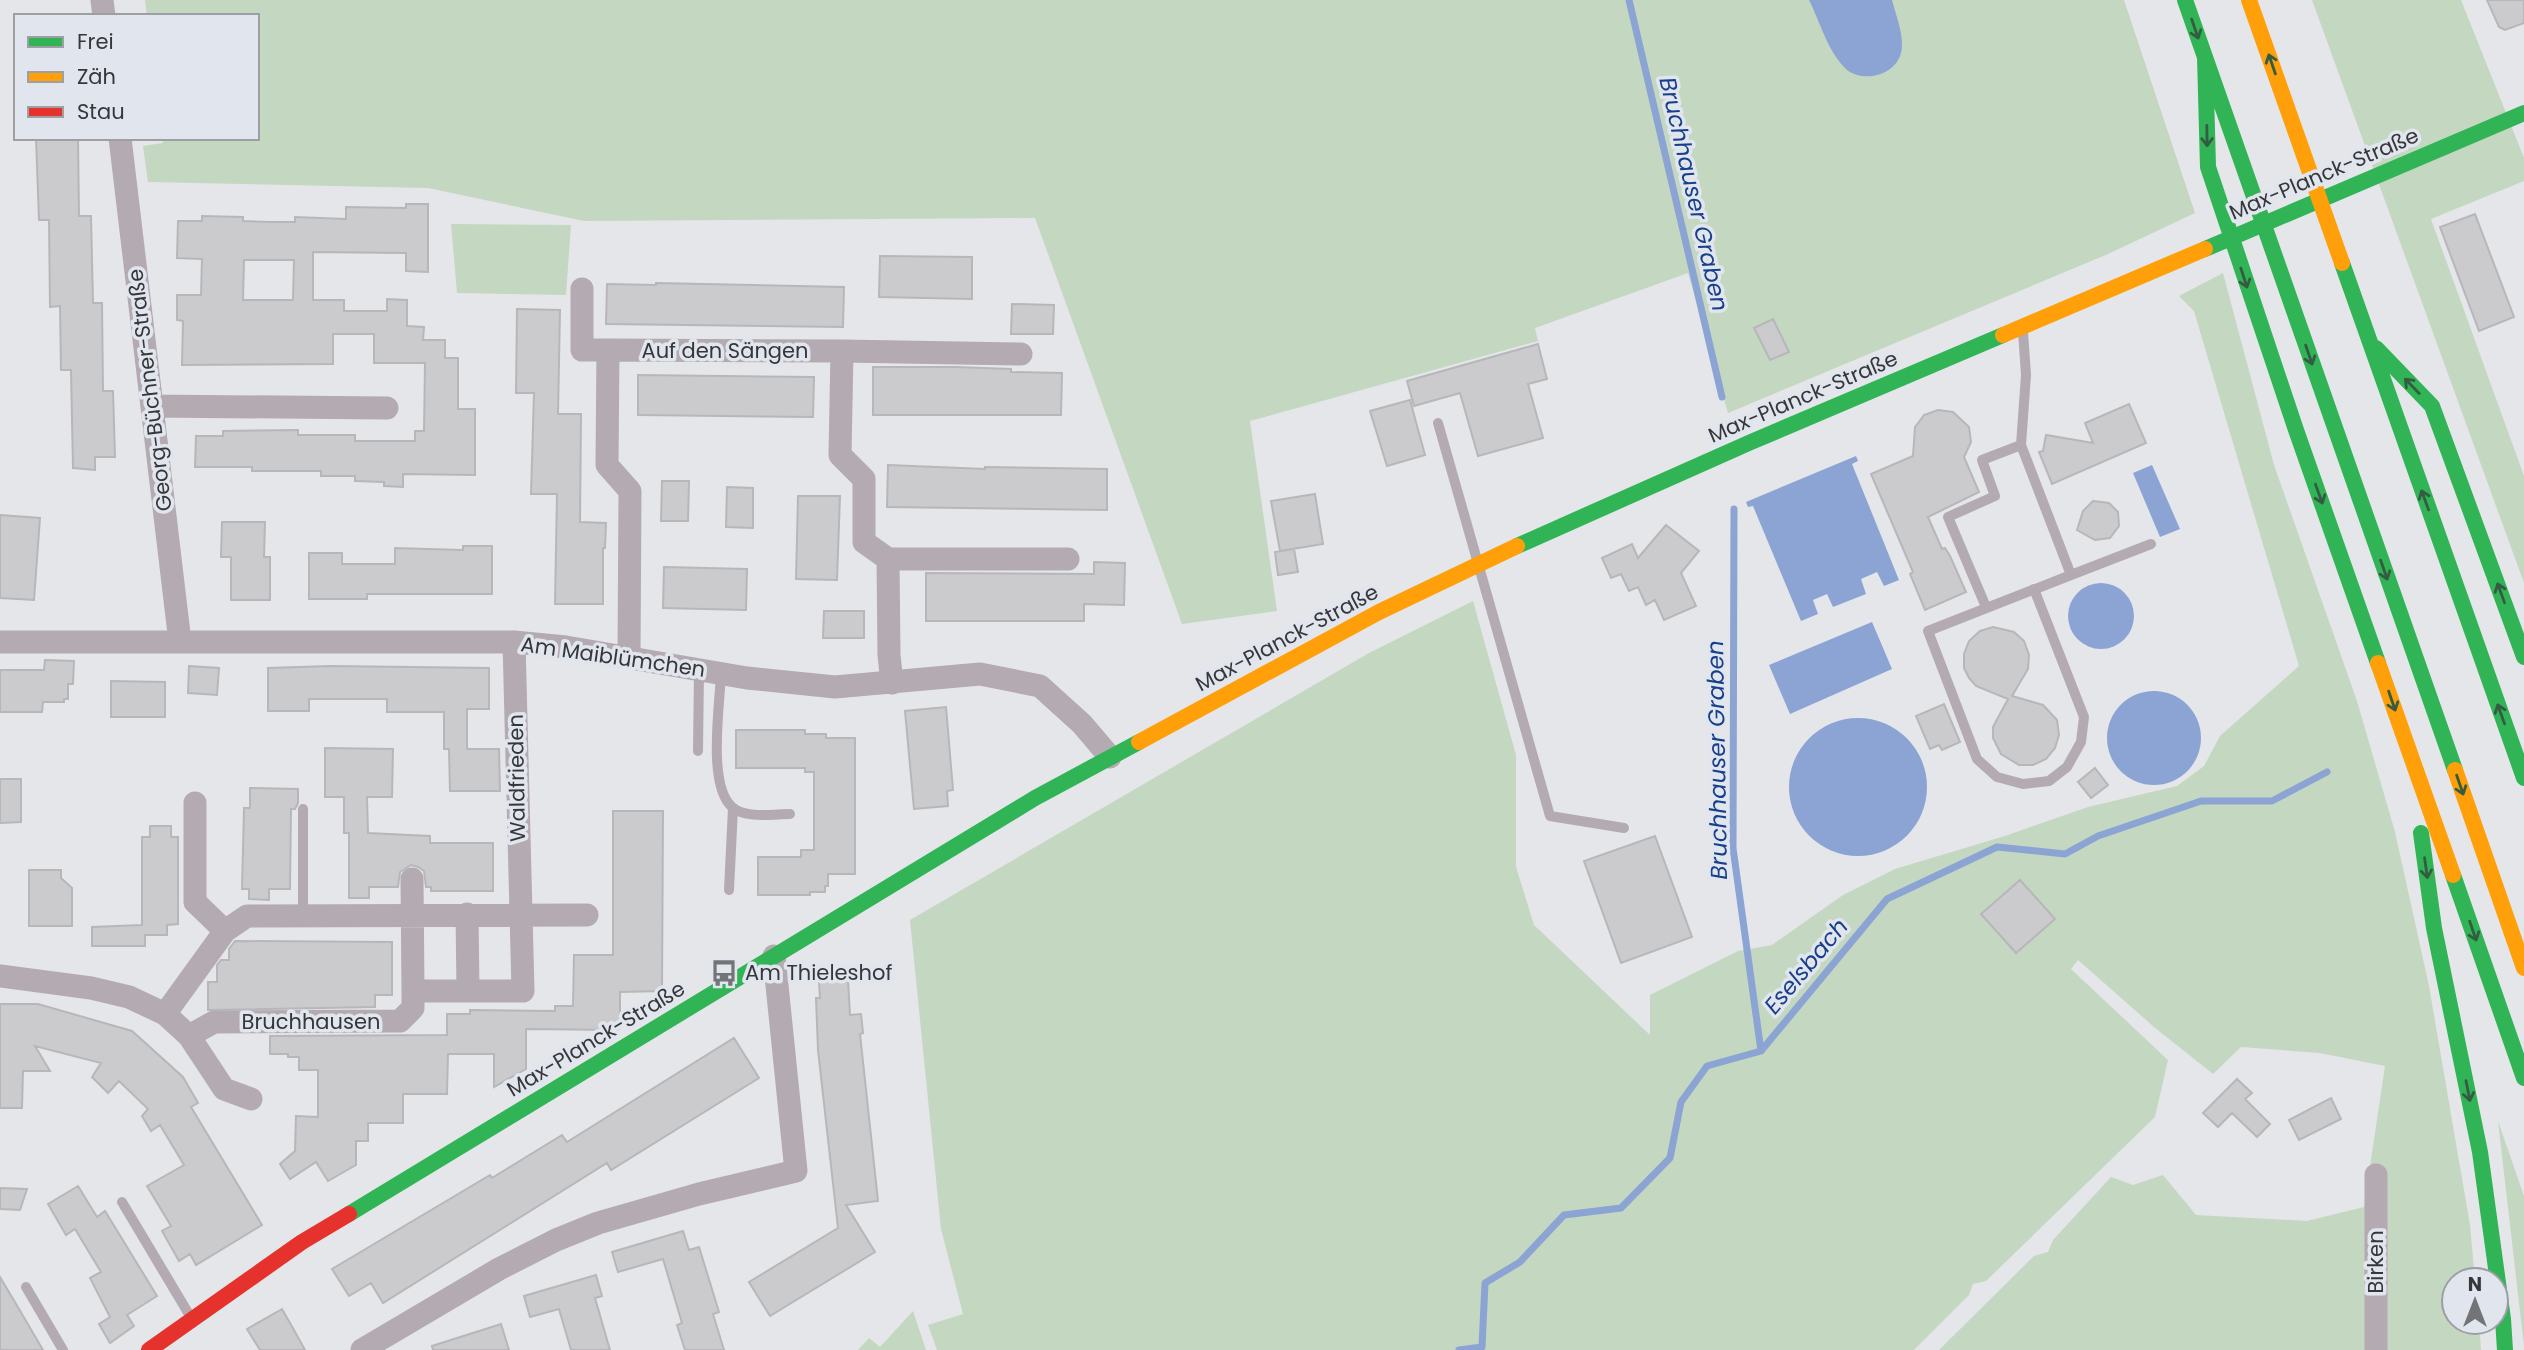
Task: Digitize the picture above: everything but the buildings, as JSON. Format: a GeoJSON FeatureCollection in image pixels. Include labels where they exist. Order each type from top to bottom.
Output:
{"type":"FeatureCollection","features":[{"type":"Feature","properties":{"kind":"main road"},"geometry":{"type":"LineString","coordinates":[[2185,0],[2524,968]]}},
{"type":"Feature","properties":{"kind":"main road"},"geometry":{"type":"LineString","coordinates":[[2249,0],[2524,778]]}},
{"type":"Feature","properties":{"kind":"main road"},"geometry":{"type":"LineString","coordinates":[[2205,57],[2208,167],[2524,1078]]}},
{"type":"Feature","properties":{"kind":"main road","name":"Max-Planck-Straße"},"geometry":{"type":"LineString","coordinates":[[149,1350],[302,1242],[1035,798],[1379,612],[1478,563],[2023,325],[2524,113]]}},
{"type":"Feature","properties":{"kind":"main road"},"geometry":{"type":"LineString","coordinates":[[2368,339],[2432,405],[2524,657]]}},
{"type":"Feature","properties":{"kind":"main road"},"geometry":{"type":"LineString","coordinates":[[2410,751],[2434,928],[2480,1152],[2505,1350]]}},
{"type":"Feature","properties":{"kind":"street","name":"Georg-Büchner-Straße"},"geometry":{"type":"LineString","coordinates":[[120,140],[180,642]]}},
{"type":"Feature","properties":{"kind":"street","name":"Auf den Sängen"},"geometry":{"type":"LineString","coordinates":[[582,289],[582,350],[1021,354]]}},
{"type":"Feature","properties":{"kind":"street"},"geometry":{"type":"LineString","coordinates":[[608,350],[607,465],[630,491],[629,657]]}},
{"type":"Feature","properties":{"kind":"street"},"geometry":{"type":"LineString","coordinates":[[842,351],[840,455],[864,479],[864,542],[888,559],[1068,559]]}},
{"type":"Feature","properties":{"kind":"street"},"geometry":{"type":"LineString","coordinates":[[152,406],[387,408]]}},
{"type":"Feature","properties":{"kind":"street"},"geometry":{"type":"LineString","coordinates":[[888,559],[892,683]]}},
{"type":"Feature","properties":{"kind":"street","name":"Am Maiblümchen"},"geometry":{"type":"LineString","coordinates":[[0,642],[514,642],[566,647],[710,671],[835,687],[980,674],[1040,686],[1082,724],[1110,757]]}},
{"type":"Feature","properties":{"kind":"street","name":"Waldfrieden"},"geometry":{"type":"LineString","coordinates":[[413,991],[523,991],[514,642]]}},
{"type":"Feature","properties":{"kind":"street"},"geometry":{"type":"LineString","coordinates":[[195,803],[195,902],[225,932]]}},
{"type":"Feature","properties":{"kind":"street"},"geometry":{"type":"LineString","coordinates":[[412,879],[413,991]]}},
{"type":"Feature","properties":{"kind":"street"},"geometry":{"type":"LineString","coordinates":[[467,914],[468,991]]}},
{"type":"Feature","properties":{"kind":"street"},"geometry":{"type":"LineString","coordinates":[[165,1014],[225,932],[247,916],[587,915]]}},
{"type":"Feature","properties":{"kind":"street"},"geometry":{"type":"LineString","coordinates":[[362,1350],[499,1269],[556,1240],[598,1223],[699,1194],[796,1171],[774,957]]}},
{"type":"Feature","properties":{"kind":"street"},"geometry":{"type":"LineString","coordinates":[[0,976],[91,988],[129,997],[165,1014],[189,1036],[224,1089],[251,1099]]}},
{"type":"Feature","properties":{"kind":"street","name":"Bruchhausen"},"geometry":{"type":"LineString","coordinates":[[189,1036],[214,1022],[400,1021],[413,1008],[413,991]]}},
{"type":"Feature","properties":{"kind":"street","name":"Birken"},"geometry":{"type":"LineString","coordinates":[[2376,1175],[2376,1350]]}},
{"type":"Feature","properties":{"kind":"lane"},"geometry":{"type":"LineString","coordinates":[[2023,325],[2026,375],[2021,445],[2071,575]]}},
{"type":"Feature","properties":{"kind":"lane"},"geometry":{"type":"LineString","coordinates":[[1438,423],[1503,659],[1550,816],[1624,828]]}},
{"type":"Feature","properties":{"kind":"lane"},"geometry":{"type":"LineString","coordinates":[[1986,607],[1948,517],[1995,496],[1982,460],[2021,445]]}},
{"type":"Feature","properties":{"kind":"lane"},"geometry":{"type":"LineString","coordinates":[[2034,589],[2084,717],[2081,742],[2067,767],[2049,781],[2023,784],[1997,777],[1977,759],[1928,631],[1986,607],[2151,544]]}},
{"type":"Feature","properties":{"kind":"lane"},"geometry":{"type":"LineString","coordinates":[[698,751],[710,671]]}},
{"type":"Feature","properties":{"kind":"lane"},"geometry":{"type":"LineString","coordinates":[[710,671],[717,767],[725,798],[733,808],[747,814],[790,814]]}},
{"type":"Feature","properties":{"kind":"lane"},"geometry":{"type":"LineString","coordinates":[[303,808],[303,916]]}},
{"type":"Feature","properties":{"kind":"lane"},"geometry":{"type":"LineString","coordinates":[[729,890],[733,808]]}},
{"type":"Feature","properties":{"kind":"lane"},"geometry":{"type":"LineString","coordinates":[[122,1202],[191,1319]]}},
{"type":"Feature","properties":{"kind":"lane"},"geometry":{"type":"LineString","coordinates":[[26,1287],[63,1350]]}},
{"type":"Feature","properties":{"kind":"green space"},"geometry":{"type":"Polygon","coordinates":[[[145,0],[2124,0],[2195,213],[2108,254],[1728,413],[1688,273],[1535,328],[1538,341],[1250,421],[1277,611],[1182,624],[1035,218],[584,221],[428,188],[148,182],[143,146],[163,143],[162,140],[259,140],[259,14],[147,14],[145,0]]]}},
{"type":"Feature","properties":{"kind":"green space"},"geometry":{"type":"Polygon","coordinates":[[[2312,0],[2461,0],[2524,158],[2524,181],[2431,219],[2524,476],[2524,583],[2312,0]]]}},
{"type":"Feature","properties":{"kind":"green space"},"geometry":{"type":"Polygon","coordinates":[[[451,224],[571,225],[566,295],[457,293],[451,224]]]}},
{"type":"Feature","properties":{"kind":"green space"},"geometry":{"type":"Polygon","coordinates":[[[2223,273],[2274,465],[2357,701],[2395,832],[2429,986],[2470,1225],[2474,1266],[2440,1266],[2440,1336],[2480,1336],[2481,1350],[1939,1350],[2034,1256],[2048,1252],[2053,1240],[2111,1177],[2133,1185],[2163,1175],[2196,1215],[2307,1221],[2364,1207],[2385,1066],[2320,1053],[2241,1047],[2213,1074],[2154,1027],[2078,960],[2071,969],[2168,1060],[2155,1117],[1986,1281],[1973,1284],[1969,1295],[1914,1350],[937,1350],[928,1325],[963,1314],[941,1229],[910,920],[1369,653],[1473,601],[1516,755],[1516,867],[1534,925],[1650,1035],[1650,995],[1738,951],[1772,945],[1843,895],[1895,869],[2005,836],[2088,807],[2177,786],[2204,766],[2220,736],[2299,666],[2194,311],[2179,296],[2223,273]],[[2020,880],[1982,914],[2016,953],[2055,918],[2020,880]]]}},
{"type":"Feature","properties":{"kind":"green space"},"geometry":{"type":"Polygon","coordinates":[[[2498,1121],[2524,1196],[2524,1346],[2498,1121]]]}},
{"type":"Feature","properties":{"kind":"green space"},"geometry":{"type":"Polygon","coordinates":[[[913,1311],[926,1350],[858,1350],[869,1338],[880,1347],[913,1311]]]}},
{"type":"Feature","properties":{"kind":"water"},"geometry":{"type":"Polygon","coordinates":[[[1809,0],[1892,0],[1902,40],[1901,53],[1892,68],[1867,76],[1858,75],[1844,67],[1824,35],[1809,0]]]}},
{"type":"Feature","properties":{"kind":"water"},"geometry":{"type":"Polygon","coordinates":[[[1856,456],[1858,461],[1852,464],[1899,580],[1884,586],[1877,572],[1861,579],[1866,594],[1833,607],[1827,594],[1813,600],[1818,614],[1801,621],[1753,506],[1748,507],[1746,502],[1856,456]]]}},
{"type":"Feature","properties":{"kind":"water"},"geometry":{"type":"Polygon","coordinates":[[[2152,465],[2180,529],[2160,537],[2133,473],[2152,465]]]}},
{"type":"Feature","properties":{"kind":"water"},"geometry":{"type":"Polygon","coordinates":[[[2101,583],[2114,586],[2124,593],[2131,603],[2134,616],[2131,629],[2124,639],[2114,646],[2101,649],[2088,646],[2078,639],[2071,629],[2068,616],[2071,603],[2078,593],[2088,586],[2101,583]]]}},
{"type":"Feature","properties":{"kind":"water"},"geometry":{"type":"Polygon","coordinates":[[[1872,622],[1892,669],[1790,714],[1769,665],[1872,622]]]}},
{"type":"Feature","properties":{"kind":"water"},"geometry":{"type":"Polygon","coordinates":[[[2154,691],[2172,694],[2187,705],[2198,720],[2201,738],[2198,756],[2187,771],[2172,782],[2154,785],[2136,782],[2121,771],[2110,756],[2107,738],[2110,720],[2121,705],[2136,694],[2154,691]]]}},
{"type":"Feature","properties":{"kind":"water"},"geometry":{"type":"Polygon","coordinates":[[[1858,718],[1884,724],[1907,738],[1921,761],[1927,787],[1921,813],[1907,836],[1884,850],[1858,856],[1832,850],[1809,836],[1795,813],[1789,787],[1795,761],[1809,738],[1832,724],[1858,718]]]}},
{"type":"Feature","properties":{"kind":"waterway","name":"Bruchhauser Graben"},"geometry":{"type":"LineString","coordinates":[[1629,0],[1722,397]]}},
{"type":"Feature","properties":{"kind":"waterway","name":"Bruchhauser Graben"},"geometry":{"type":"LineString","coordinates":[[1734,509],[1733,848],[1761,1051]]}},
{"type":"Feature","properties":{"kind":"waterway","name":"Eselsbach"},"geometry":{"type":"LineString","coordinates":[[1459,1350],[1482,1347],[1485,1283],[1520,1262],[1564,1215],[1621,1208],[1670,1158],[1681,1102],[1707,1066],[1761,1051],[1887,899],[1997,847],[2065,854],[2098,836],[2201,801],[2272,801],[2327,772]]}},
{"type":"Feature","properties":{"kind":"traffic: fast"},"geometry":{"type":"LineString","coordinates":[[2185,0],[2455,770]]}},
{"type":"Feature","properties":{"kind":"traffic: fast"},"geometry":{"type":"LineString","coordinates":[[2205,57],[2208,167],[2378,663]]}},
{"type":"Feature","properties":{"kind":"traffic: fast"},"geometry":{"type":"LineString","coordinates":[[2205,249],[2524,113]]}},
{"type":"Feature","properties":{"kind":"traffic: fast"},"geometry":{"type":"LineString","coordinates":[[2342,263],[2524,778]]}},
{"type":"Feature","properties":{"kind":"traffic: fast"},"geometry":{"type":"LineString","coordinates":[[1517,546],[1751,442],[2003,335]]}},
{"type":"Feature","properties":{"kind":"traffic: fast"},"geometry":{"type":"LineString","coordinates":[[2376,348],[2432,406],[2524,657]]}},
{"type":"Feature","properties":{"kind":"traffic: fast"},"geometry":{"type":"LineString","coordinates":[[349,1214],[1035,798],[1139,742]]}},
{"type":"Feature","properties":{"kind":"traffic: fast"},"geometry":{"type":"LineString","coordinates":[[2421,833],[2434,928],[2480,1152],[2505,1350]]}},
{"type":"Feature","properties":{"kind":"traffic: fast"},"geometry":{"type":"LineString","coordinates":[[2453,875],[2524,1078]]}},
{"type":"Feature","properties":{"kind":"traffic: slow"},"geometry":{"type":"LineString","coordinates":[[2249,0],[2342,263]]}},
{"type":"Feature","properties":{"kind":"traffic: slow"},"geometry":{"type":"LineString","coordinates":[[2003,335],[2205,249]]}},
{"type":"Feature","properties":{"kind":"traffic: slow"},"geometry":{"type":"LineString","coordinates":[[1139,742],[1379,612],[1517,546]]}},
{"type":"Feature","properties":{"kind":"traffic: slow"},"geometry":{"type":"LineString","coordinates":[[2378,663],[2453,875]]}},
{"type":"Feature","properties":{"kind":"traffic: slow"},"geometry":{"type":"LineString","coordinates":[[2455,770],[2524,968]]}},
{"type":"Feature","properties":{"kind":"traffic: jam"},"geometry":{"type":"LineString","coordinates":[[149,1350],[302,1242],[349,1214]]}},
{"type":"Feature","properties":{"kind":"place","name":"Am Thieleshof"},"geometry":{"type":"Point","coordinates":[724,973]}}]}
